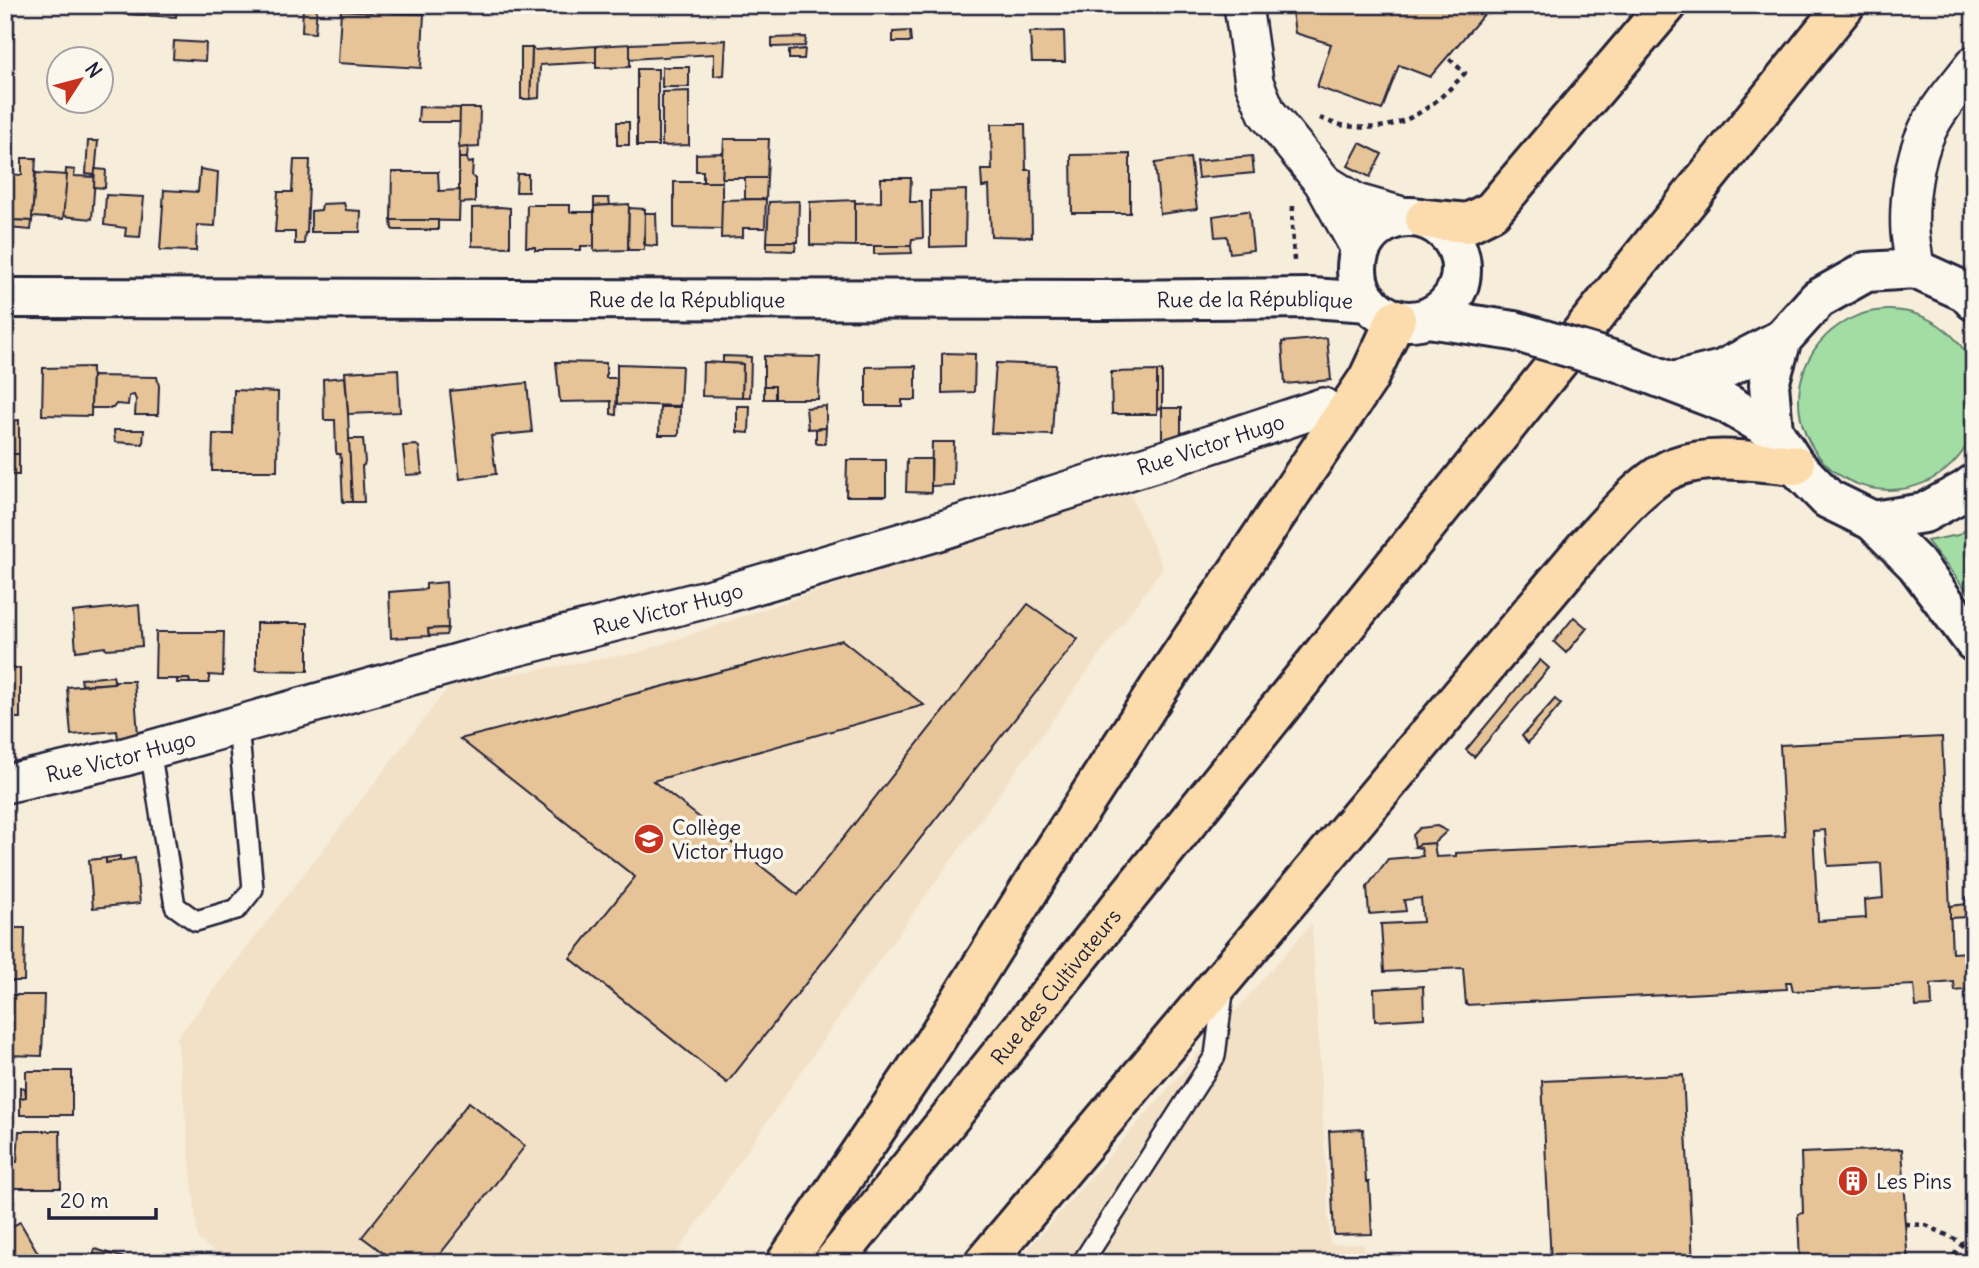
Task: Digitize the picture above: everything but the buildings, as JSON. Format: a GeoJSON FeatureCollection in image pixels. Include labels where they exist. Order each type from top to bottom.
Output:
{"type":"FeatureCollection","features":[{"type":"Feature","properties":{"kind":"main road"},"geometry":{"type":"LineString","coordinates":[[786,1263],[928,1052],[1161,685],[1368,379],[1382,293],[1367,237],[1376,227],[1389,220],[1414,217],[1468,223],[1492,211],[1667,5]]}},
{"type":"Feature","properties":{"kind":"main road","name":"Rue des Cultivateurs"},"geometry":{"type":"LineString","coordinates":[[833,1263],[1845,5]]}},
{"type":"Feature","properties":{"kind":"main road"},"geometry":{"type":"LineString","coordinates":[[1382,293],[1448,304],[1459,284],[1460,255],[1452,239],[1440,226],[1414,217]]}},
{"type":"Feature","properties":{"kind":"main road"},"geometry":{"type":"LineString","coordinates":[[1673,382],[1722,370],[1782,339],[1818,299],[1866,272],[1915,269],[1971,294]]}},
{"type":"Feature","properties":{"kind":"main road"},"geometry":{"type":"LineString","coordinates":[[1461,272],[1514,331]]}},
{"type":"Feature","properties":{"kind":"main road"},"geometry":{"type":"LineString","coordinates":[[1382,293],[1619,362],[1726,403],[1773,431],[1795,465],[1828,499],[1873,521],[1916,564],[1974,642]]}},
{"type":"Feature","properties":{"kind":"main road","name":"Rue de la République"},"geometry":{"type":"LineString","coordinates":[[5,298],[1093,300],[1312,298],[1382,293]]}},
{"type":"Feature","properties":{"kind":"main road"},"geometry":{"type":"LineString","coordinates":[[1773,431],[1769,384],[1782,339]]}},
{"type":"Feature","properties":{"kind":"main road"},"geometry":{"type":"LineString","coordinates":[[984,1263],[1586,547],[1641,491],[1658,476],[1674,467],[1696,462],[1726,460],[1795,465]]}},
{"type":"Feature","properties":{"kind":"main road"},"geometry":{"type":"LineString","coordinates":[[1873,521],[1924,513],[1974,484]]}},
{"type":"Feature","properties":{"kind":"street"},"geometry":{"type":"LineString","coordinates":[[1243,5],[1254,82],[1267,113],[1323,182],[1382,293]]}},
{"type":"Feature","properties":{"kind":"street"},"geometry":{"type":"LineString","coordinates":[[1915,269],[1910,211],[1920,150],[1938,112],[1974,65]]}},
{"type":"Feature","properties":{"kind":"street"},"geometry":{"type":"LineString","coordinates":[[1323,182],[1356,203],[1414,217]]}},
{"type":"Feature","properties":{"kind":"street","name":"Rue Victor Hugo"},"geometry":{"type":"LineString","coordinates":[[5,784],[150,749],[496,652],[715,597],[920,537],[1179,456],[1323,407]]}},
{"type":"Feature","properties":{"kind":"lane"},"geometry":{"type":"LineString","coordinates":[[150,749],[175,906],[196,921],[237,909],[253,890],[238,725]]}},
{"type":"Feature","properties":{"kind":"lane"},"geometry":{"type":"LineString","coordinates":[[1082,1263],[1215,1056],[1225,976]]}},
{"type":"Feature","properties":{"kind":"path"},"geometry":{"type":"LineString","coordinates":[[1288,139],[1313,115],[1344,126],[1366,128],[1392,125],[1414,117],[1445,95],[1465,73],[1447,57]]}},
{"type":"Feature","properties":{"kind":"path"},"geometry":{"type":"LineString","coordinates":[[1905,1224],[1926,1225],[1963,1243]]}},
{"type":"Feature","properties":{"kind":"path"},"geometry":{"type":"LineString","coordinates":[[1948,1263],[1974,1233]]}},
{"type":"Feature","properties":{"kind":"shaded area","name":"Collège Victor Hugo"},"geometry":{"type":"Polygon","coordinates":[[[1126,485],[1163,567],[854,995],[670,1263],[229,1263],[198,1239],[177,1038],[451,684],[637,653],[1126,485]]]}},
{"type":"Feature","properties":{"kind":"shaded area"},"geometry":{"type":"Polygon","coordinates":[[[1312,923],[1330,1244],[1364,1244],[1365,1263],[1016,1263],[1312,923]]]}},
{"type":"Feature","properties":{"kind":"green space"},"geometry":{"type":"Polygon","coordinates":[[[1889,310],[1924,316],[1953,336],[1973,365],[1979,400],[1973,435],[1953,464],[1924,484],[1889,490],[1854,484],[1825,464],[1805,435],[1799,400],[1805,365],[1825,336],[1854,316],[1889,310]]]}},
{"type":"Feature","properties":{"kind":"green space"},"geometry":{"type":"Polygon","coordinates":[[[1974,524],[1974,600],[1927,541],[1958,535],[1974,524]]]}},
{"type":"Feature","properties":{"kind":"place","name":"Collège Victor Hugo"},"geometry":{"type":"Point","coordinates":[649,839]}},
{"type":"Feature","properties":{"kind":"place","name":"Les Pins"},"geometry":{"type":"Point","coordinates":[1853,1181]}}]}
